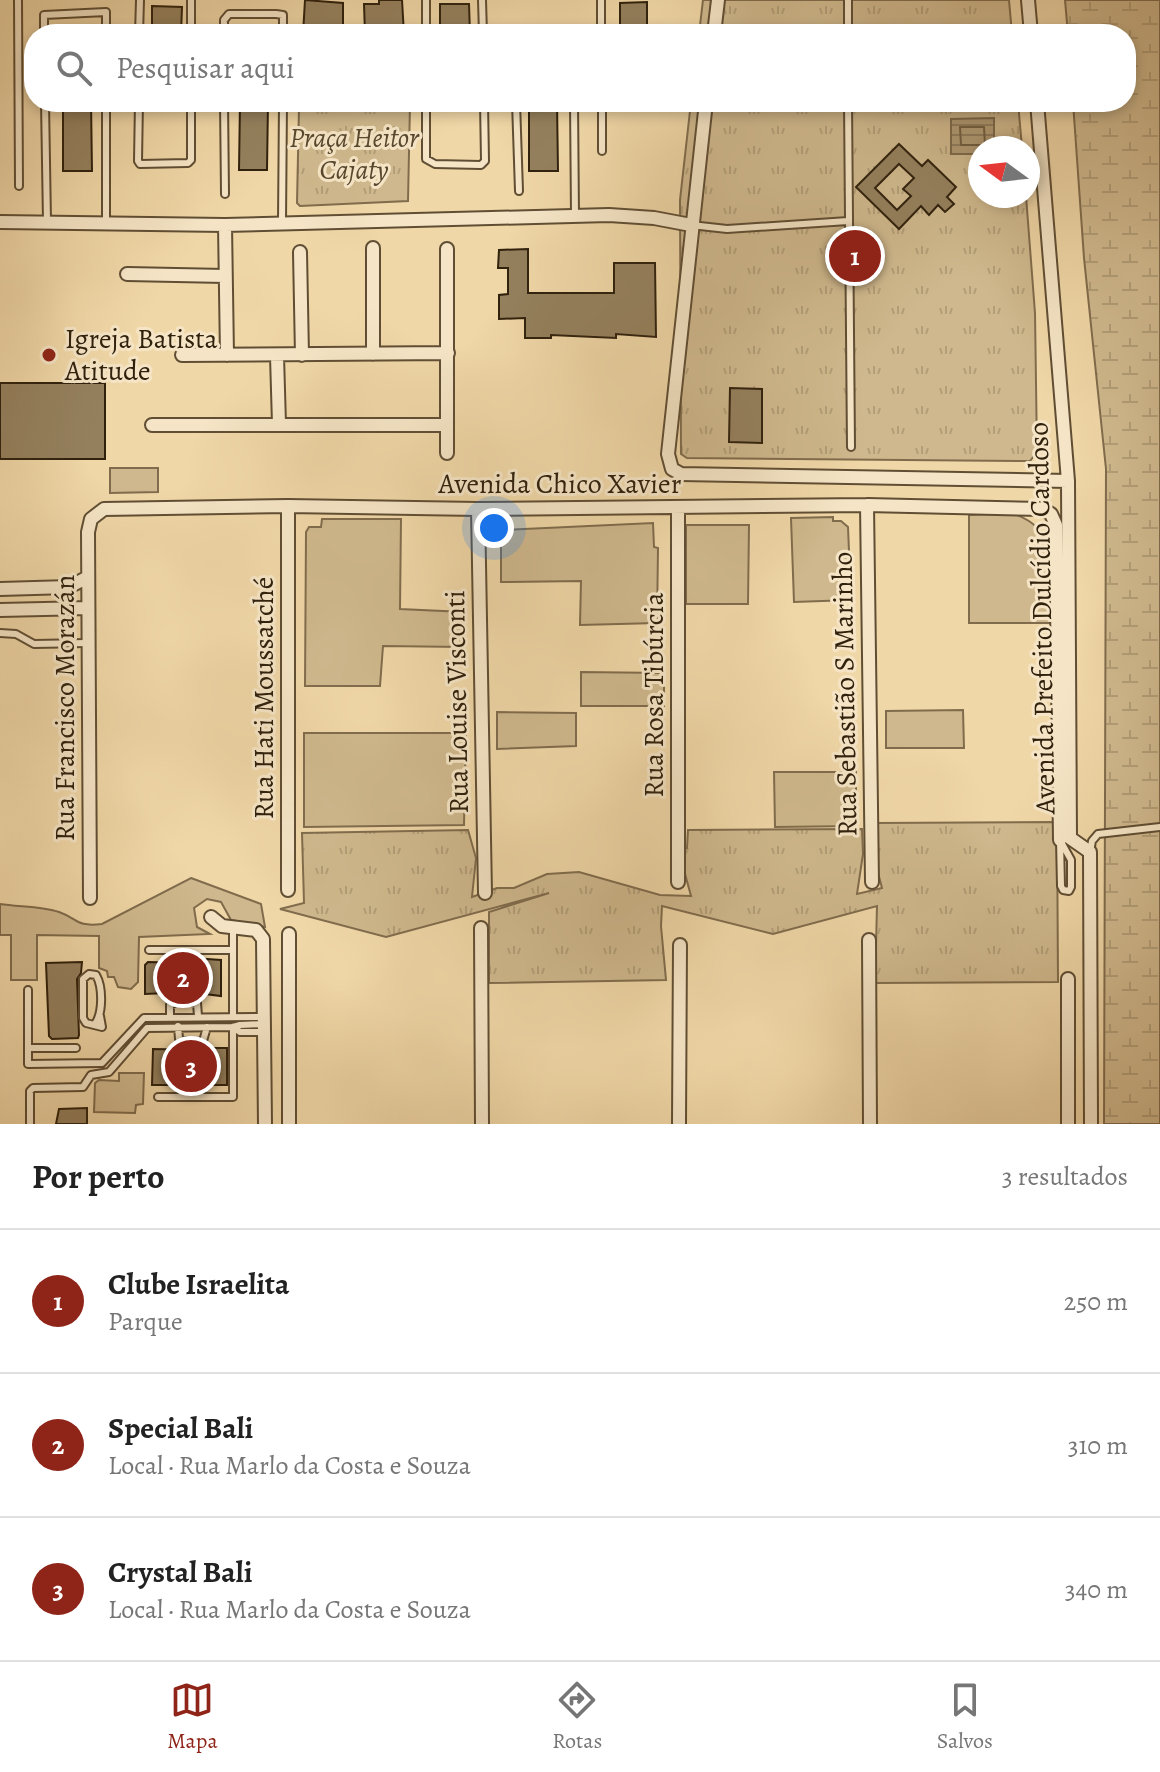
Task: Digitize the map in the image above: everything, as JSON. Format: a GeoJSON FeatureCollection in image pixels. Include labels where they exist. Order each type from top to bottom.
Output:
{"type":"FeatureCollection","features":[{"type":"Feature","properties":{"kind":"street"},"geometry":{"type":"LineString","coordinates":[[715,24],[718,0]]}},
{"type":"Feature","properties":{"kind":"street"},"geometry":{"type":"LineString","coordinates":[[1028,0],[1030,24]]}},
{"type":"Feature","properties":{"kind":"street"},"geometry":{"type":"LineString","coordinates":[[0,222],[225,225],[632,216],[691,225],[705,112]]}},
{"type":"Feature","properties":{"kind":"street","name":"Avenida Prefeito Dulcídio Cardoso"},"geometry":{"type":"LineString","coordinates":[[1038,112],[1068,481],[1070,838],[1090,852]]}},
{"type":"Feature","properties":{"kind":"street"},"geometry":{"type":"LineString","coordinates":[[225,225],[227,355]]}},
{"type":"Feature","properties":{"kind":"street","name":"Avenida Chico Xavier"},"geometry":{"type":"LineString","coordinates":[[691,225],[668,454],[672,469],[681,474],[1068,481]]}},
{"type":"Feature","properties":{"kind":"street"},"geometry":{"type":"LineString","coordinates":[[373,248],[373,354]]}},
{"type":"Feature","properties":{"kind":"street"},"geometry":{"type":"LineString","coordinates":[[447,249],[447,453]]}},
{"type":"Feature","properties":{"kind":"street"},"geometry":{"type":"LineString","coordinates":[[300,252],[302,355]]}},
{"type":"Feature","properties":{"kind":"street"},"geometry":{"type":"LineString","coordinates":[[127,274],[225,276]]}},
{"type":"Feature","properties":{"kind":"street"},"geometry":{"type":"LineString","coordinates":[[182,355],[448,353]]}},
{"type":"Feature","properties":{"kind":"street"},"geometry":{"type":"LineString","coordinates":[[277,356],[279,424]]}},
{"type":"Feature","properties":{"kind":"street"},"geometry":{"type":"LineString","coordinates":[[152,425],[447,425]]}},
{"type":"Feature","properties":{"kind":"street","name":"Avenida Chico Xavier"},"geometry":{"type":"LineString","coordinates":[[91,519],[104,509],[288,506],[478,509],[867,505],[1033,507]]}},
{"type":"Feature","properties":{"kind":"street","name":"Rua Sebastião S Marinho"},"geometry":{"type":"LineString","coordinates":[[867,505],[872,882]]}},
{"type":"Feature","properties":{"kind":"street","name":"Rua Hati Moussatché"},"geometry":{"type":"LineString","coordinates":[[288,506],[288,890]]}},
{"type":"Feature","properties":{"kind":"street","name":"Avenida Prefeito Dulcídio Cardoso"},"geometry":{"type":"LineString","coordinates":[[1033,507],[1051,514],[1056,525],[1060,840]]}},
{"type":"Feature","properties":{"kind":"street","name":"Rua Rosa Tibúrcia"},"geometry":{"type":"LineString","coordinates":[[678,508],[678,882]]}},
{"type":"Feature","properties":{"kind":"street","name":"Rua Louise Visconti"},"geometry":{"type":"LineString","coordinates":[[478,509],[485,893]]}},
{"type":"Feature","properties":{"kind":"street","name":"Rua Francisco Morazán"},"geometry":{"type":"LineString","coordinates":[[90,898],[87,643],[88,532],[91,519]]}},
{"type":"Feature","properties":{"kind":"street"},"geometry":{"type":"LineString","coordinates":[[0,589],[69,587],[88,577]]}},
{"type":"Feature","properties":{"kind":"street"},"geometry":{"type":"LineString","coordinates":[[0,610],[88,608]]}},
{"type":"Feature","properties":{"kind":"street"},"geometry":{"type":"LineString","coordinates":[[1090,852],[1091,1124]]}},
{"type":"Feature","properties":{"kind":"street"},"geometry":{"type":"LineString","coordinates":[[211,917],[222,926],[256,930],[263,939],[265,1124]]}},
{"type":"Feature","properties":{"kind":"street"},"geometry":{"type":"LineString","coordinates":[[481,928],[482,1124]]}},
{"type":"Feature","properties":{"kind":"street"},"geometry":{"type":"LineString","coordinates":[[289,934],[289,1124]]}},
{"type":"Feature","properties":{"kind":"street"},"geometry":{"type":"LineString","coordinates":[[869,940],[870,1124]]}},
{"type":"Feature","properties":{"kind":"street"},"geometry":{"type":"LineString","coordinates":[[679,1124],[680,945]]}},
{"type":"Feature","properties":{"kind":"street"},"geometry":{"type":"LineString","coordinates":[[1068,979],[1068,1124]]}},
{"type":"Feature","properties":{"kind":"lane"},"geometry":{"type":"LineString","coordinates":[[18,0],[19,186]]}},
{"type":"Feature","properties":{"kind":"lane"},"geometry":{"type":"LineString","coordinates":[[139,24],[140,0]]}},
{"type":"Feature","properties":{"kind":"lane"},"geometry":{"type":"LineString","coordinates":[[191,0],[191,24]]}},
{"type":"Feature","properties":{"kind":"lane"},"geometry":{"type":"LineString","coordinates":[[426,0],[426,24]]}},
{"type":"Feature","properties":{"kind":"lane"},"geometry":{"type":"LineString","coordinates":[[482,0],[483,24]]}},
{"type":"Feature","properties":{"kind":"lane"},"geometry":{"type":"LineString","coordinates":[[601,0],[601,24]]}},
{"type":"Feature","properties":{"kind":"lane"},"geometry":{"type":"LineString","coordinates":[[848,0],[848,24]]}},
{"type":"Feature","properties":{"kind":"lane"},"geometry":{"type":"LineString","coordinates":[[44,24],[44,15],[106,12],[106,24]]}},
{"type":"Feature","properties":{"kind":"lane"},"geometry":{"type":"LineString","coordinates":[[224,24],[229,14],[283,15],[283,24]]}},
{"type":"Feature","properties":{"kind":"lane"},"geometry":{"type":"LineString","coordinates":[[45,112],[47,222]]}},
{"type":"Feature","properties":{"kind":"lane"},"geometry":{"type":"LineString","coordinates":[[106,112],[106,223]]}},
{"type":"Feature","properties":{"kind":"lane"},"geometry":{"type":"LineString","coordinates":[[139,112],[140,164],[188,163],[191,160],[191,112]]}},
{"type":"Feature","properties":{"kind":"lane"},"geometry":{"type":"LineString","coordinates":[[224,112],[225,194]]}},
{"type":"Feature","properties":{"kind":"lane"},"geometry":{"type":"LineString","coordinates":[[282,223],[283,112]]}},
{"type":"Feature","properties":{"kind":"lane"},"geometry":{"type":"LineString","coordinates":[[426,112],[426,159],[435,164],[481,165],[485,161],[484,112]]}},
{"type":"Feature","properties":{"kind":"lane"},"geometry":{"type":"LineString","coordinates":[[516,112],[519,191]]}},
{"type":"Feature","properties":{"kind":"lane"},"geometry":{"type":"LineString","coordinates":[[574,112],[575,216]]}},
{"type":"Feature","properties":{"kind":"lane"},"geometry":{"type":"LineString","coordinates":[[602,112],[602,151]]}},
{"type":"Feature","properties":{"kind":"lane"},"geometry":{"type":"LineString","coordinates":[[848,112],[851,447]]}},
{"type":"Feature","properties":{"kind":"lane"},"geometry":{"type":"LineString","coordinates":[[691,225],[727,229],[848,221]]}},
{"type":"Feature","properties":{"kind":"lane"},"geometry":{"type":"LineString","coordinates":[[0,633],[16,634],[34,644],[87,643]]}},
{"type":"Feature","properties":{"kind":"lane"},"geometry":{"type":"LineString","coordinates":[[1090,852],[1092,841],[1098,834],[1160,827]]}},
{"type":"Feature","properties":{"kind":"lane"},"geometry":{"type":"LineString","coordinates":[[1060,840],[1071,860],[1069,891],[1061,886],[1060,840]]}},
{"type":"Feature","properties":{"kind":"lane"},"geometry":{"type":"LineString","coordinates":[[233,926],[233,1017]]}},
{"type":"Feature","properties":{"kind":"lane"},"geometry":{"type":"LineString","coordinates":[[149,950],[233,950]]}},
{"type":"Feature","properties":{"kind":"lane"},"geometry":{"type":"LineString","coordinates":[[89,974],[96,975],[100,980],[100,1016],[95,1024],[86,1023],[83,1018],[83,979],[89,974]]}},
{"type":"Feature","properties":{"kind":"lane"},"geometry":{"type":"LineString","coordinates":[[28,990],[28,1064],[102,1063],[144,1018],[233,1017],[264,1024]]}},
{"type":"Feature","properties":{"kind":"lane"},"geometry":{"type":"LineString","coordinates":[[170,1016],[170,1005],[181,1000],[197,1003],[198,1016]]}},
{"type":"Feature","properties":{"kind":"lane"},"geometry":{"type":"LineString","coordinates":[[30,1124],[30,1091],[33,1088],[83,1087],[91,1075],[109,1072],[142,1031],[154,1026],[178,1026],[233,1027],[240,1032],[264,1024]]}},
{"type":"Feature","properties":{"kind":"lane"},"geometry":{"type":"LineString","coordinates":[[178,1026],[179,1039],[191,1043],[203,1041],[207,1027]]}},
{"type":"Feature","properties":{"kind":"lane"},"geometry":{"type":"LineString","coordinates":[[158,1097],[233,1097],[233,1027]]}},
{"type":"Feature","properties":{"kind":"lane"},"geometry":{"type":"LineString","coordinates":[[28,1048],[76,1048]]}},
{"type":"Feature","properties":{"kind":"green space"},"geometry":{"type":"Polygon","coordinates":[[[703,0],[1009,0],[1011,24],[700,24],[703,0]]]}},
{"type":"Feature","properties":{"kind":"green space"},"geometry":{"type":"Polygon","coordinates":[[[1065,0],[1160,0],[1160,1124],[1104,1124],[1106,469],[1084,258],[1074,112],[1136,112],[1136,24],[1067,24],[1065,0]]]}},
{"type":"Feature","properties":{"kind":"green space","name":"Praça Heitor Cajaty"},"geometry":{"type":"Polygon","coordinates":[[[299,112],[410,112],[408,201],[300,206],[297,203],[299,112]]]}},
{"type":"Feature","properties":{"kind":"green space"},"geometry":{"type":"Polygon","coordinates":[[[690,112],[1019,112],[1021,136],[968,136],[968,208],[1027,208],[1035,313],[1037,452],[1030,461],[687,458],[681,454],[680,200],[690,112]]]}},
{"type":"Feature","properties":{"kind":"green space"},"geometry":{"type":"Polygon","coordinates":[[[110,468],[158,468],[158,492],[110,493],[110,468]]]}},
{"type":"Feature","properties":{"kind":"green space"},"geometry":{"type":"Polygon","coordinates":[[[1012,513],[1041,531],[1049,544],[1055,573],[1054,623],[969,623],[969,515],[1012,513]]]}},
{"type":"Feature","properties":{"kind":"green space"},"geometry":{"type":"Polygon","coordinates":[[[833,517],[833,521],[841,521],[848,527],[851,600],[794,602],[791,518],[833,517]]]}},
{"type":"Feature","properties":{"kind":"green space"},"geometry":{"type":"Polygon","coordinates":[[[322,519],[401,519],[400,609],[464,612],[463,647],[383,646],[380,686],[305,686],[306,532],[309,527],[321,527],[322,519]]]}},
{"type":"Feature","properties":{"kind":"green space"},"geometry":{"type":"Polygon","coordinates":[[[653,523],[654,547],[658,548],[657,623],[580,625],[581,581],[501,582],[501,530],[653,523]]]}},
{"type":"Feature","properties":{"kind":"green space"},"geometry":{"type":"Polygon","coordinates":[[[686,525],[749,525],[748,604],[686,604],[686,525]]]}},
{"type":"Feature","properties":{"kind":"green space"},"geometry":{"type":"Polygon","coordinates":[[[581,672],[664,673],[664,706],[581,706],[581,672]]]}},
{"type":"Feature","properties":{"kind":"green space"},"geometry":{"type":"Polygon","coordinates":[[[963,710],[964,748],[886,748],[886,711],[963,710]]]}},
{"type":"Feature","properties":{"kind":"green space"},"geometry":{"type":"Polygon","coordinates":[[[497,712],[576,713],[576,746],[497,749],[497,712]]]}},
{"type":"Feature","properties":{"kind":"green space"},"geometry":{"type":"Polygon","coordinates":[[[304,733],[466,733],[464,825],[304,827],[304,733]]]}},
{"type":"Feature","properties":{"kind":"green space"},"geometry":{"type":"Polygon","coordinates":[[[774,772],[856,772],[856,826],[775,827],[774,772]]]}},
{"type":"Feature","properties":{"kind":"green space"},"geometry":{"type":"Polygon","coordinates":[[[1057,822],[1058,982],[875,983],[877,906],[773,934],[662,906],[666,980],[489,983],[489,912],[549,893],[386,937],[280,909],[304,903],[302,833],[468,830],[476,858],[472,897],[497,888],[514,888],[547,874],[579,872],[660,895],[691,896],[681,859],[681,850],[687,848],[688,830],[862,829],[863,854],[857,894],[882,888],[876,865],[876,823],[1057,822]]]}},
{"type":"Feature","properties":{"kind":"green space"},"geometry":{"type":"Polygon","coordinates":[[[191,878],[261,904],[265,927],[231,920],[221,902],[207,899],[194,908],[197,927],[210,934],[139,937],[138,982],[131,989],[118,987],[114,977],[108,977],[107,971],[99,968],[99,936],[37,935],[37,980],[11,980],[11,935],[0,935],[0,904],[45,909],[82,923],[102,924],[191,878]]]}},
{"type":"Feature","properties":{"kind":"green space"},"geometry":{"type":"Polygon","coordinates":[[[119,1073],[144,1073],[143,1104],[136,1105],[135,1113],[94,1112],[95,1083],[99,1080],[119,1081],[119,1073]]]}},
{"type":"Feature","properties":{"kind":"water"},"geometry":{"type":"Polygon","coordinates":[[[994,118],[994,136],[968,136],[968,154],[951,154],[951,119],[994,118]]]}},
{"type":"Feature","properties":{"kind":"building"},"geometry":{"type":"Polygon","coordinates":[[[305,0],[343,3],[343,24],[304,24],[305,0]]]}},
{"type":"Feature","properties":{"kind":"building"},"geometry":{"type":"Polygon","coordinates":[[[379,0],[402,0],[403,24],[365,24],[364,4],[379,4],[379,0]]]}},
{"type":"Feature","properties":{"kind":"building"},"geometry":{"type":"Polygon","coordinates":[[[647,2],[647,24],[620,24],[620,3],[647,2]]]}},
{"type":"Feature","properties":{"kind":"building"},"geometry":{"type":"Polygon","coordinates":[[[440,4],[469,4],[470,24],[440,24],[440,4]]]}},
{"type":"Feature","properties":{"kind":"building"},"geometry":{"type":"Polygon","coordinates":[[[152,6],[182,7],[181,24],[152,24],[152,6]]]}},
{"type":"Feature","properties":{"kind":"building"},"geometry":{"type":"Polygon","coordinates":[[[63,112],[91,112],[92,171],[63,171],[63,112]]]}},
{"type":"Feature","properties":{"kind":"building"},"geometry":{"type":"Polygon","coordinates":[[[240,112],[268,112],[267,170],[239,170],[240,112]]]}},
{"type":"Feature","properties":{"kind":"building"},"geometry":{"type":"Polygon","coordinates":[[[529,112],[557,112],[558,171],[529,171],[529,112]]]}},
{"type":"Feature","properties":{"kind":"building"},"geometry":{"type":"Polygon","coordinates":[[[899,144],[922,166],[928,160],[956,187],[947,197],[954,204],[945,212],[938,205],[929,215],[921,206],[899,229],[856,187],[899,144]],[[899,164],[875,188],[897,210],[911,196],[903,189],[914,178],[899,164]]]}},
{"type":"Feature","properties":{"kind":"building"},"geometry":{"type":"Polygon","coordinates":[[[528,249],[528,293],[614,293],[614,263],[655,263],[656,337],[616,334],[616,338],[551,335],[551,338],[525,338],[525,318],[499,319],[499,295],[508,294],[508,268],[498,268],[499,250],[528,249]]]}},
{"type":"Feature","properties":{"kind":"building"},"geometry":{"type":"Polygon","coordinates":[[[0,383],[105,383],[105,459],[0,459],[0,383]]]}},
{"type":"Feature","properties":{"kind":"building"},"geometry":{"type":"Polygon","coordinates":[[[730,388],[762,389],[762,443],[729,442],[730,388]]]}},
{"type":"Feature","properties":{"kind":"building"},"geometry":{"type":"Polygon","coordinates":[[[221,960],[221,996],[189,992],[145,994],[145,965],[148,962],[190,963],[221,960]]]}},
{"type":"Feature","properties":{"kind":"building"},"geometry":{"type":"Polygon","coordinates":[[[82,962],[77,979],[78,1038],[52,1039],[49,1036],[46,963],[82,962]]]}},
{"type":"Feature","properties":{"kind":"building"},"geometry":{"type":"Polygon","coordinates":[[[227,1048],[227,1085],[152,1085],[153,1049],[227,1048]]]}},
{"type":"Feature","properties":{"kind":"building"},"geometry":{"type":"Polygon","coordinates":[[[87,1108],[87,1124],[56,1124],[59,1109],[87,1108]]]}},
{"type":"Feature","properties":{"kind":"place","name":"Clube Israelita"},"geometry":{"type":"Point","coordinates":[855,256]}},
{"type":"Feature","properties":{"kind":"place","name":"Igreja Batista Atitude"},"geometry":{"type":"Point","coordinates":[49,355]}},
{"type":"Feature","properties":{"kind":"place","name":"Special Bali"},"geometry":{"type":"Point","coordinates":[183,978]}},
{"type":"Feature","properties":{"kind":"place","name":"Crystal Bali"},"geometry":{"type":"Point","coordinates":[191,1066]}}]}
